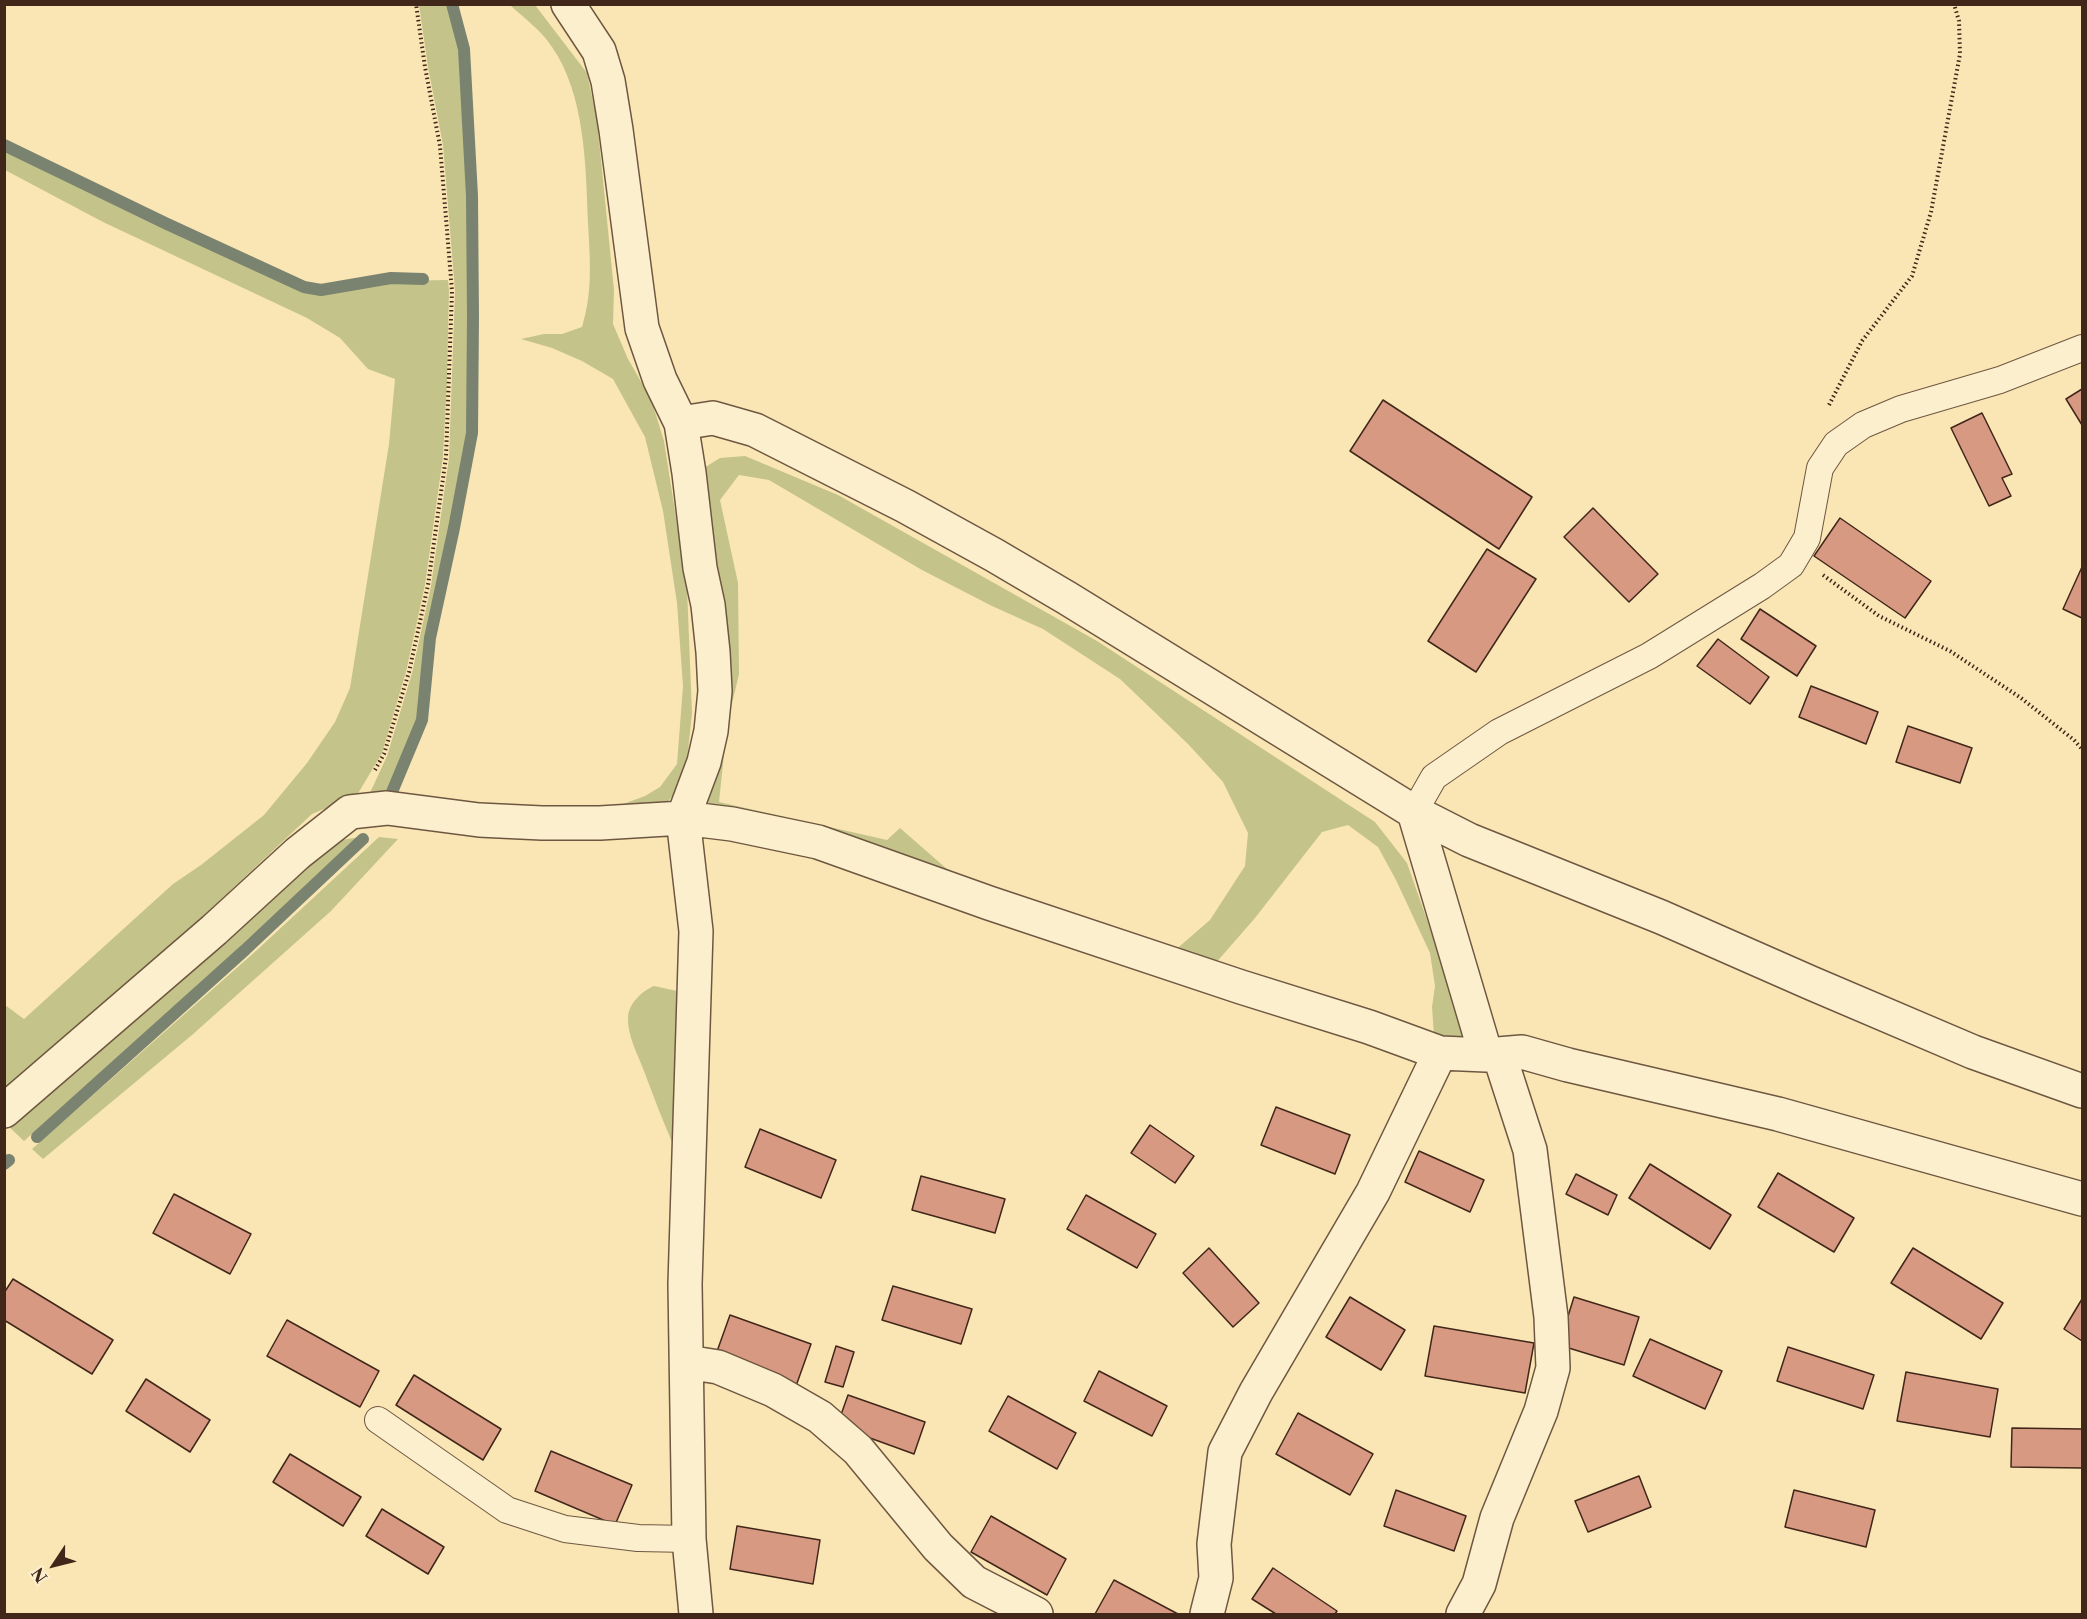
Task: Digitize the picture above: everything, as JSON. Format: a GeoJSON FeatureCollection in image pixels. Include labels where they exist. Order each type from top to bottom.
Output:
{"type":"FeatureCollection","features":[{"type":"Feature","properties":{"kind":"street"},"geometry":{"type":"LineString","coordinates":[[568,4],[599,51],[608,81],[642,328],[660,380],[681,423],[700,568],[714,652],[715,691],[711,731],[704,762],[683,818],[696,931],[685,1284],[689,1539],[696,1614]]}},
{"type":"Feature","properties":{"kind":"street"},"geometry":{"type":"LineString","coordinates":[[681,423],[713,418],[754,429],[905,506],[1077,604],[1414,812],[1469,840],[1661,917],[1973,1052],[2082,1091]]}},
{"type":"Feature","properties":{"kind":"street"},"geometry":{"type":"LineString","coordinates":[[4,1110],[214,930],[298,853],[350,812],[387,808],[479,820],[542,823],[600,823],[683,818],[732,824],[818,842],[999,907],[1369,1027],[1440,1053],[1493,1055],[1522,1052],[1568,1065],[1778,1114],[2082,1199]]}},
{"type":"Feature","properties":{"kind":"street"},"geometry":{"type":"LineString","coordinates":[[1414,812],[1493,1055],[1530,1150],[1551,1317],[1553,1368],[1541,1411],[1497,1518],[1479,1584],[1463,1614]]}},
{"type":"Feature","properties":{"kind":"street"},"geometry":{"type":"LineString","coordinates":[[1207,1614],[1216,1578],[1214,1544],[1225,1452],[1256,1392],[1373,1192],[1440,1053]]}},
{"type":"Feature","properties":{"kind":"street"},"geometry":{"type":"LineString","coordinates":[[687,1362],[718,1366],[772,1390],[820,1417],[858,1450],[938,1547],[974,1582],[1036,1614]]}},
{"type":"Feature","properties":{"kind":"lane"},"geometry":{"type":"LineString","coordinates":[[1414,812],[1434,777],[1490,739],[1649,656],[1762,586],[1791,565],[1807,538],[1821,468],[1836,444],[1863,425],[1902,409],[2000,380],[2082,348]]}},
{"type":"Feature","properties":{"kind":"lane"},"geometry":{"type":"LineString","coordinates":[[378,1420],[507,1510],[565,1529],[638,1538],[689,1539]]}},
{"type":"Feature","properties":{"kind":"path"},"geometry":{"type":"LineString","coordinates":[[350,812],[384,754],[409,672],[428,585],[446,457],[452,291],[440,146],[416,4]]}},
{"type":"Feature","properties":{"kind":"path"},"geometry":{"type":"LineString","coordinates":[[1826,412],[1862,341],[1912,276],[1932,213],[1960,54],[1959,21],[1954,4]]}},
{"type":"Feature","properties":{"kind":"path"},"geometry":{"type":"LineString","coordinates":[[1796,555],[1879,615],[1950,651],[2020,698],[2074,740],[2082,749]]}},
{"type":"Feature","properties":{"kind":"shaded area"},"geometry":{"type":"Polygon","coordinates":[[[419,5],[449,5],[461,50],[469,196],[468,432],[451,528],[427,638],[419,719],[382,804],[364,806],[387,756],[412,673],[431,586],[449,458],[455,291],[443,145],[419,5]]]}},
{"type":"Feature","properties":{"kind":"shaded area"},"geometry":{"type":"Polygon","coordinates":[[[510,5],[535,5],[587,73],[597,120],[614,290],[613,324],[628,359],[651,399],[664,441],[687,588],[692,713],[688,751],[683,776],[677,791],[662,808],[583,819],[645,796],[660,787],[677,764],[683,686],[677,603],[663,511],[645,437],[613,379],[582,361],[552,348],[521,339],[544,334],[562,334],[582,327],[588,301],[590,263],[582,132],[571,86],[563,66],[548,41],[510,5]]]}},
{"type":"Feature","properties":{"kind":"shaded area"},"geometry":{"type":"Polygon","coordinates":[[[5,149],[302,290],[321,293],[391,281],[448,280],[449,291],[443,457],[425,585],[406,672],[382,753],[353,802],[331,806],[312,814],[185,933],[5,1093],[5,1005],[24,1019],[173,884],[264,815],[307,763],[335,722],[350,688],[389,444],[395,379],[368,369],[340,338],[307,318],[103,222],[5,170],[5,149]]]}},
{"type":"Feature","properties":{"kind":"shaded area"},"geometry":{"type":"Polygon","coordinates":[[[745,456],[838,495],[1097,641],[1375,822],[1407,863],[1469,1039],[1434,1036],[1432,1007],[1435,986],[1430,953],[1378,847],[1348,825],[1322,832],[1255,918],[1214,965],[1173,952],[1210,920],[1245,866],[1248,833],[1223,782],[1188,744],[1120,679],[1043,629],[922,570],[769,480],[739,475],[720,500],[738,583],[739,674],[727,725],[719,802],[887,840],[900,828],[963,883],[699,810],[699,471],[720,458],[745,456]]]}},
{"type":"Feature","properties":{"kind":"shaded area"},"geometry":{"type":"Polygon","coordinates":[[[360,837],[24,1141],[5,1123],[329,842],[360,837]]]}},
{"type":"Feature","properties":{"kind":"shaded area"},"geometry":{"type":"Polygon","coordinates":[[[379,837],[398,839],[331,911],[192,1035],[43,1159],[32,1149],[257,950],[379,837]]]}},
{"type":"Feature","properties":{"kind":"shaded area"},"geometry":{"type":"Polygon","coordinates":[[[654,986],[677,991],[672,1142],[633,1045],[628,1024],[629,1012],[634,1002],[641,994],[654,986]]]}},
{"type":"Feature","properties":{"kind":"building"},"geometry":{"type":"Polygon","coordinates":[[[2082,389],[2082,425],[2066,399],[2082,389]]]}},
{"type":"Feature","properties":{"kind":"building"},"geometry":{"type":"Polygon","coordinates":[[[1383,400],[1532,497],[1499,549],[1350,451],[1383,400]]]}},
{"type":"Feature","properties":{"kind":"building"},"geometry":{"type":"Polygon","coordinates":[[[1982,413],[2012,474],[2002,478],[2011,496],[1989,506],[1951,428],[1982,413]]]}},
{"type":"Feature","properties":{"kind":"building"},"geometry":{"type":"Polygon","coordinates":[[[1593,508],[1658,574],[1629,602],[1564,537],[1593,508]]]}},
{"type":"Feature","properties":{"kind":"building"},"geometry":{"type":"Polygon","coordinates":[[[1840,518],[1931,581],[1905,618],[1814,556],[1840,518]]]}},
{"type":"Feature","properties":{"kind":"building"},"geometry":{"type":"Polygon","coordinates":[[[1487,549],[1536,579],[1476,672],[1428,641],[1487,549]]]}},
{"type":"Feature","properties":{"kind":"building"},"geometry":{"type":"Polygon","coordinates":[[[2082,567],[2082,618],[2063,609],[2082,567]]]}},
{"type":"Feature","properties":{"kind":"building"},"geometry":{"type":"Polygon","coordinates":[[[1760,609],[1816,646],[1797,676],[1741,639],[1760,609]]]}},
{"type":"Feature","properties":{"kind":"building"},"geometry":{"type":"Polygon","coordinates":[[[1718,639],[1769,677],[1750,704],[1697,666],[1718,639]]]}},
{"type":"Feature","properties":{"kind":"building"},"geometry":{"type":"Polygon","coordinates":[[[1811,686],[1878,712],[1866,744],[1799,717],[1811,686]]]}},
{"type":"Feature","properties":{"kind":"building"},"geometry":{"type":"Polygon","coordinates":[[[1908,726],[1972,748],[1960,783],[1896,762],[1908,726]]]}},
{"type":"Feature","properties":{"kind":"building"},"geometry":{"type":"Polygon","coordinates":[[[1276,1107],[1350,1135],[1335,1174],[1261,1145],[1276,1107]]]}},
{"type":"Feature","properties":{"kind":"building"},"geometry":{"type":"Polygon","coordinates":[[[1150,1125],[1194,1156],[1175,1183],[1131,1153],[1150,1125]]]}},
{"type":"Feature","properties":{"kind":"building"},"geometry":{"type":"Polygon","coordinates":[[[760,1129],[836,1160],[821,1198],[745,1167],[760,1129]]]}},
{"type":"Feature","properties":{"kind":"building"},"geometry":{"type":"Polygon","coordinates":[[[1419,1151],[1484,1180],[1470,1212],[1405,1182],[1419,1151]]]}},
{"type":"Feature","properties":{"kind":"building"},"geometry":{"type":"Polygon","coordinates":[[[1650,1164],[1731,1215],[1710,1249],[1629,1198],[1650,1164]]]}},
{"type":"Feature","properties":{"kind":"building"},"geometry":{"type":"Polygon","coordinates":[[[1778,1173],[1854,1218],[1834,1252],[1758,1207],[1778,1173]]]}},
{"type":"Feature","properties":{"kind":"building"},"geometry":{"type":"Polygon","coordinates":[[[1576,1174],[1617,1195],[1608,1215],[1566,1194],[1576,1174]]]}},
{"type":"Feature","properties":{"kind":"building"},"geometry":{"type":"Polygon","coordinates":[[[921,1176],[1005,1199],[995,1233],[912,1210],[921,1176]]]}},
{"type":"Feature","properties":{"kind":"building"},"geometry":{"type":"Polygon","coordinates":[[[174,1194],[251,1234],[230,1274],[153,1233],[174,1194]]]}},
{"type":"Feature","properties":{"kind":"building"},"geometry":{"type":"Polygon","coordinates":[[[1086,1195],[1156,1234],[1137,1268],[1067,1229],[1086,1195]]]}},
{"type":"Feature","properties":{"kind":"building"},"geometry":{"type":"Polygon","coordinates":[[[1209,1248],[1259,1303],[1233,1327],[1183,1273],[1209,1248]]]}},
{"type":"Feature","properties":{"kind":"building"},"geometry":{"type":"Polygon","coordinates":[[[1913,1248],[2003,1303],[1981,1339],[1891,1283],[1913,1248]]]}},
{"type":"Feature","properties":{"kind":"building"},"geometry":{"type":"Polygon","coordinates":[[[13,1279],[113,1340],[92,1374],[4,1320],[4,1293],[13,1279]]]}},
{"type":"Feature","properties":{"kind":"building"},"geometry":{"type":"Polygon","coordinates":[[[893,1286],[972,1309],[961,1344],[882,1320],[893,1286]]]}},
{"type":"Feature","properties":{"kind":"building"},"geometry":{"type":"Polygon","coordinates":[[[1350,1297],[1405,1330],[1381,1370],[1326,1337],[1350,1297]]]}},
{"type":"Feature","properties":{"kind":"building"},"geometry":{"type":"Polygon","coordinates":[[[1574,1297],[1639,1317],[1624,1365],[1559,1345],[1574,1297]]]}},
{"type":"Feature","properties":{"kind":"building"},"geometry":{"type":"Polygon","coordinates":[[[2082,1299],[2082,1341],[2064,1329],[2082,1299]]]}},
{"type":"Feature","properties":{"kind":"building"},"geometry":{"type":"Polygon","coordinates":[[[730,1315],[811,1344],[796,1386],[715,1357],[730,1315]]]}},
{"type":"Feature","properties":{"kind":"building"},"geometry":{"type":"Polygon","coordinates":[[[287,1320],[379,1371],[360,1407],[267,1356],[287,1320]]]}},
{"type":"Feature","properties":{"kind":"building"},"geometry":{"type":"Polygon","coordinates":[[[1434,1326],[1534,1343],[1525,1393],[1425,1376],[1434,1326]]]}},
{"type":"Feature","properties":{"kind":"building"},"geometry":{"type":"Polygon","coordinates":[[[1650,1339],[1722,1371],[1705,1409],[1633,1376],[1650,1339]]]}},
{"type":"Feature","properties":{"kind":"building"},"geometry":{"type":"Polygon","coordinates":[[[836,1346],[854,1352],[843,1387],[825,1382],[836,1346]]]}},
{"type":"Feature","properties":{"kind":"building"},"geometry":{"type":"Polygon","coordinates":[[[1788,1347],[1874,1375],[1863,1409],[1777,1381],[1788,1347]]]}},
{"type":"Feature","properties":{"kind":"building"},"geometry":{"type":"Polygon","coordinates":[[[1099,1371],[1167,1406],[1152,1436],[1084,1401],[1099,1371]]]}},
{"type":"Feature","properties":{"kind":"building"},"geometry":{"type":"Polygon","coordinates":[[[1906,1372],[1998,1389],[1990,1437],[1897,1421],[1906,1372]]]}},
{"type":"Feature","properties":{"kind":"building"},"geometry":{"type":"Polygon","coordinates":[[[414,1375],[501,1429],[483,1460],[396,1405],[414,1375]]]}},
{"type":"Feature","properties":{"kind":"building"},"geometry":{"type":"Polygon","coordinates":[[[146,1379],[210,1420],[190,1452],[126,1411],[146,1379]]]}},
{"type":"Feature","properties":{"kind":"building"},"geometry":{"type":"Polygon","coordinates":[[[848,1395],[925,1422],[914,1454],[837,1426],[848,1395]]]}},
{"type":"Feature","properties":{"kind":"building"},"geometry":{"type":"Polygon","coordinates":[[[1008,1396],[1076,1433],[1057,1469],[989,1431],[1008,1396]]]}},
{"type":"Feature","properties":{"kind":"building"},"geometry":{"type":"Polygon","coordinates":[[[1298,1413],[1373,1454],[1350,1495],[1276,1454],[1298,1413]]]}},
{"type":"Feature","properties":{"kind":"building"},"geometry":{"type":"Polygon","coordinates":[[[2012,1428],[2082,1429],[2082,1468],[2011,1467],[2012,1428]]]}},
{"type":"Feature","properties":{"kind":"building"},"geometry":{"type":"Polygon","coordinates":[[[551,1451],[632,1485],[615,1525],[535,1491],[551,1451]]]}},
{"type":"Feature","properties":{"kind":"building"},"geometry":{"type":"Polygon","coordinates":[[[290,1454],[361,1497],[343,1526],[273,1482],[290,1454]]]}},
{"type":"Feature","properties":{"kind":"building"},"geometry":{"type":"Polygon","coordinates":[[[1639,1476],[1651,1507],[1588,1532],[1575,1501],[1639,1476]]]}},
{"type":"Feature","properties":{"kind":"building"},"geometry":{"type":"Polygon","coordinates":[[[1396,1490],[1466,1516],[1454,1551],[1384,1526],[1396,1490]]]}},
{"type":"Feature","properties":{"kind":"building"},"geometry":{"type":"Polygon","coordinates":[[[1794,1490],[1875,1510],[1866,1547],[1785,1527],[1794,1490]]]}},
{"type":"Feature","properties":{"kind":"building"},"geometry":{"type":"Polygon","coordinates":[[[382,1509],[444,1547],[428,1574],[366,1536],[382,1509]]]}},
{"type":"Feature","properties":{"kind":"building"},"geometry":{"type":"Polygon","coordinates":[[[991,1516],[1066,1559],[1047,1595],[971,1552],[991,1516]]]}},
{"type":"Feature","properties":{"kind":"building"},"geometry":{"type":"Polygon","coordinates":[[[737,1526],[820,1540],[813,1584],[730,1569],[737,1526]]]}},
{"type":"Feature","properties":{"kind":"building"},"geometry":{"type":"Polygon","coordinates":[[[1273,1568],[1337,1611],[1335,1614],[1276,1614],[1252,1599],[1273,1568]]]}},
{"type":"Feature","properties":{"kind":"building"},"geometry":{"type":"Polygon","coordinates":[[[1114,1580],[1178,1614],[1095,1614],[1114,1580]]]}},
{"type":"Feature","properties":{"kind":"waterway"},"geometry":{"type":"LineString","coordinates":[[392,792],[422,720],[430,638],[472,433],[472,196],[464,49],[452,4]]}},
{"type":"Feature","properties":{"kind":"waterway"},"geometry":{"type":"LineString","coordinates":[[4,145],[304,287],[321,290],[391,278],[423,279]]}},
{"type":"Feature","properties":{"kind":"waterway"},"geometry":{"type":"LineString","coordinates":[[37,1137],[245,950],[363,839]]}},
{"type":"Feature","properties":{"kind":"waterway"},"geometry":{"type":"LineString","coordinates":[[4,1164],[9,1160]]}}]}
